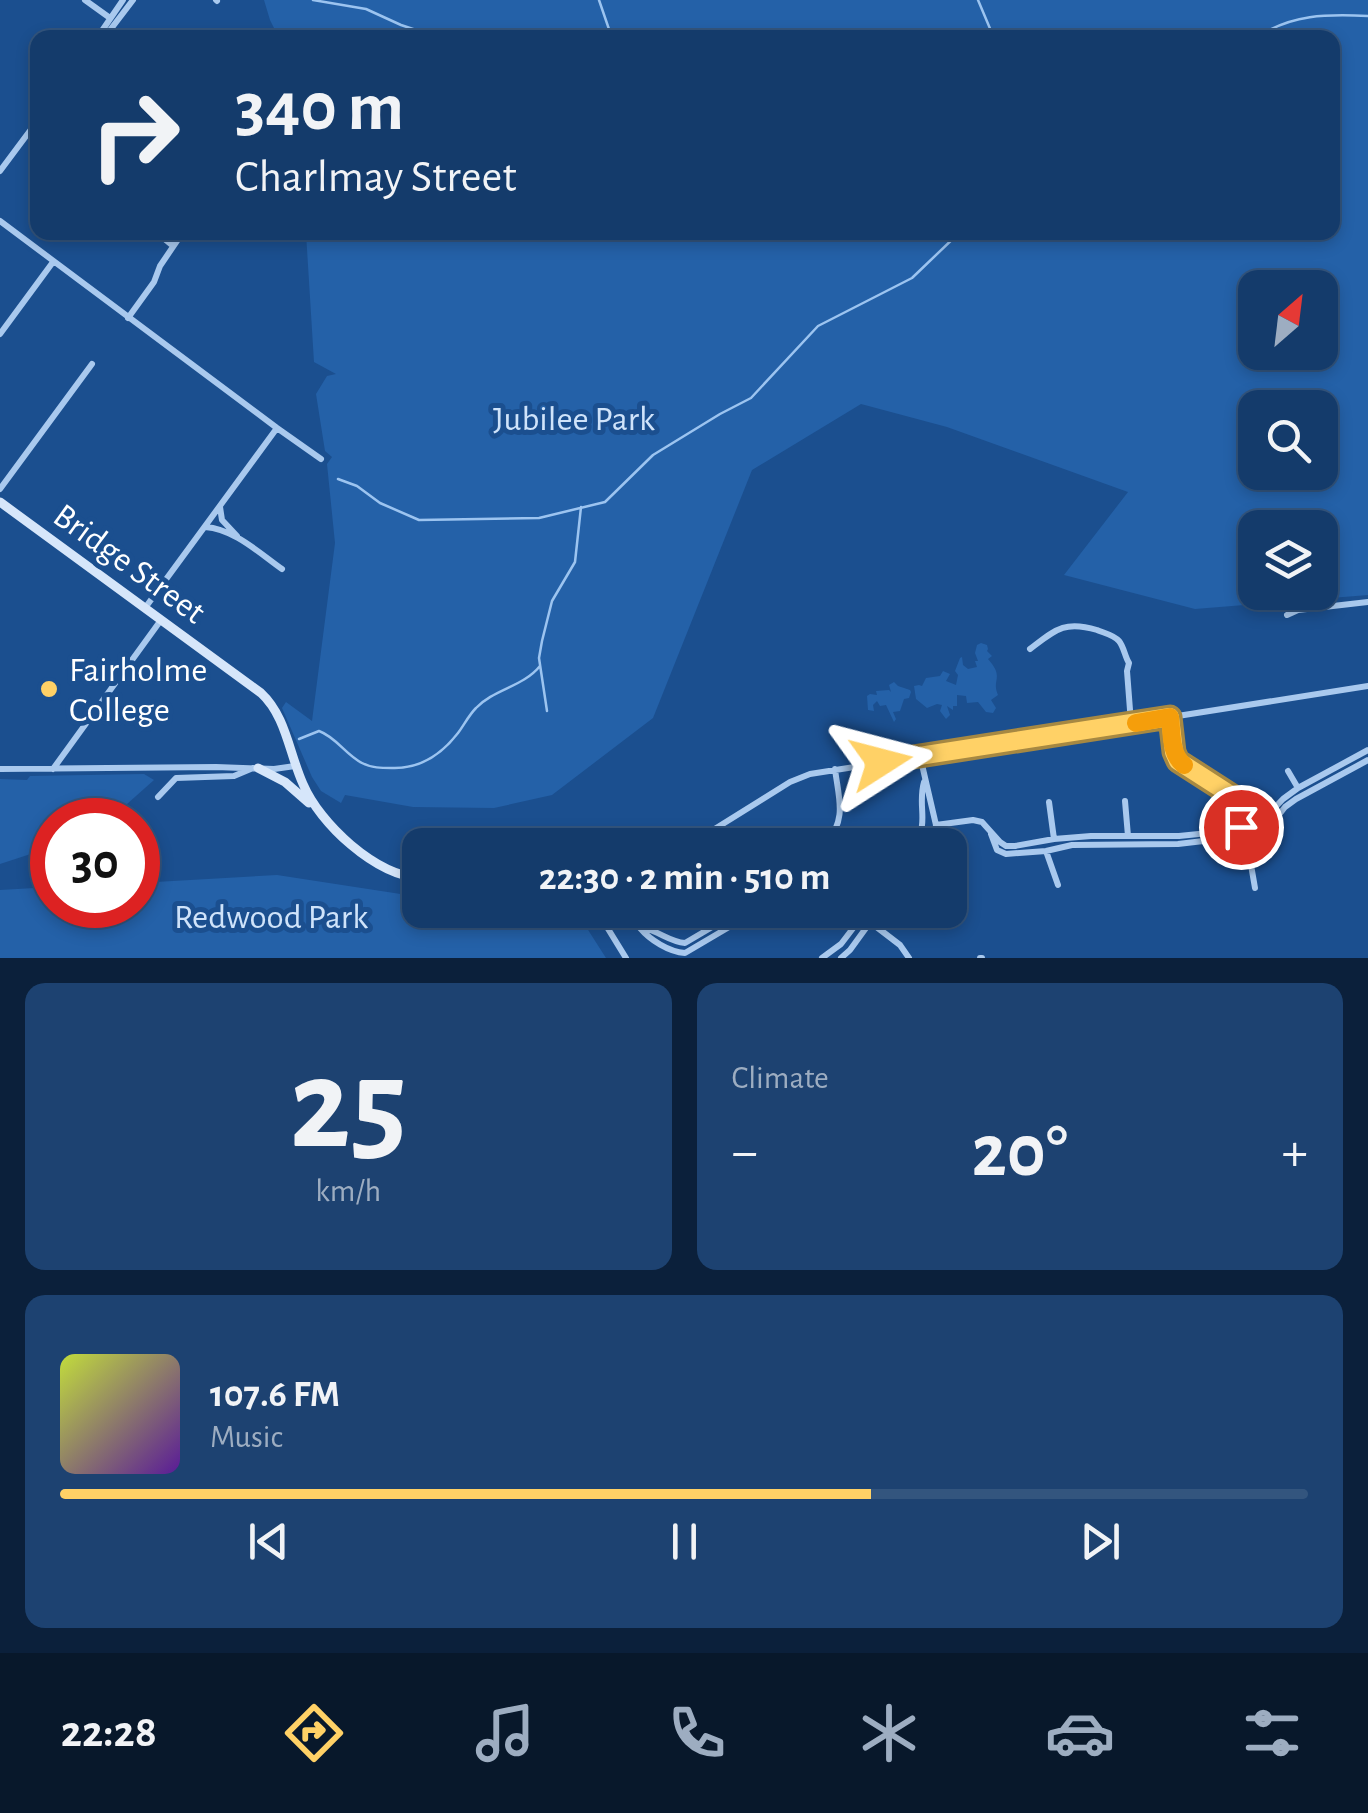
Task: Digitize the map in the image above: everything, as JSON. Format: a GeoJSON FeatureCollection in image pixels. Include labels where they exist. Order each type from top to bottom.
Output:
{"type":"FeatureCollection","features":[{"type":"Feature","properties":{"kind":"street"},"geometry":{"type":"LineString","coordinates":[[85,0],[110,18]]}},
{"type":"Feature","properties":{"kind":"street"},"geometry":{"type":"LineString","coordinates":[[105,30],[123,0]]}},
{"type":"Feature","properties":{"kind":"street"},"geometry":{"type":"LineString","coordinates":[[108,30],[133,0]]}},
{"type":"Feature","properties":{"kind":"street"},"geometry":{"type":"LineString","coordinates":[[0,171],[30,131]]}},
{"type":"Feature","properties":{"kind":"street"},"geometry":{"type":"LineString","coordinates":[[0,222],[321,459]]}},
{"type":"Feature","properties":{"kind":"street"},"geometry":{"type":"LineString","coordinates":[[166,240],[173,246]]}},
{"type":"Feature","properties":{"kind":"street"},"geometry":{"type":"LineString","coordinates":[[128,318],[177,240]]}},
{"type":"Feature","properties":{"kind":"street"},"geometry":{"type":"LineString","coordinates":[[0,334],[53,262]]}},
{"type":"Feature","properties":{"kind":"street"},"geometry":{"type":"LineString","coordinates":[[0,489],[92,364]]}},
{"type":"Feature","properties":{"kind":"street"},"geometry":{"type":"LineString","coordinates":[[145,608],[276,428]]}},
{"type":"Feature","properties":{"kind":"street","name":"Bridge Street"},"geometry":{"type":"LineString","coordinates":[[0,502],[261,693],[278,714],[295,766],[316,807],[380,866],[402,875]]}},
{"type":"Feature","properties":{"kind":"street"},"geometry":{"type":"LineString","coordinates":[[220,507],[222,520],[238,537],[282,569]]}},
{"type":"Feature","properties":{"kind":"street"},"geometry":{"type":"LineString","coordinates":[[205,528],[218,528],[238,537]]}},
{"type":"Feature","properties":{"kind":"street"},"geometry":{"type":"LineString","coordinates":[[1287,615],[1298,610],[1368,602]]}},
{"type":"Feature","properties":{"kind":"street"},"geometry":{"type":"LineString","coordinates":[[52,770],[161,620]]}},
{"type":"Feature","properties":{"kind":"street"},"geometry":{"type":"LineString","coordinates":[[1030,649],[1058,628],[1070,625],[1114,637],[1126,660],[1123,666],[1127,671],[1131,724]]}},
{"type":"Feature","properties":{"kind":"street"},"geometry":{"type":"LineString","coordinates":[[717,828],[800,777],[835,769],[1368,686]]}},
{"type":"Feature","properties":{"kind":"street"},"geometry":{"type":"LineString","coordinates":[[1170,717],[1178,761],[1236,800],[1241,827]]}},
{"type":"Feature","properties":{"kind":"street"},"geometry":{"type":"LineString","coordinates":[[936,825],[982,822],[1006,846],[1054,839],[1228,831],[1262,821],[1298,788],[1368,750]]}},
{"type":"Feature","properties":{"kind":"street"},"geometry":{"type":"LineString","coordinates":[[920,756],[936,828]]}},
{"type":"Feature","properties":{"kind":"street"},"geometry":{"type":"LineString","coordinates":[[991,832],[994,844],[1006,854],[1072,845],[1178,844],[1246,836],[1271,825],[1297,798],[1368,760]]}},
{"type":"Feature","properties":{"kind":"street"},"geometry":{"type":"LineString","coordinates":[[0,769],[295,766]]}},
{"type":"Feature","properties":{"kind":"street"},"geometry":{"type":"LineString","coordinates":[[158,796],[176,778],[234,776],[256,768],[285,782],[316,807]]}},
{"type":"Feature","properties":{"kind":"street"},"geometry":{"type":"LineString","coordinates":[[835,769],[840,811],[837,828]]}},
{"type":"Feature","properties":{"kind":"street"},"geometry":{"type":"LineString","coordinates":[[1288,771],[1298,788]]}},
{"type":"Feature","properties":{"kind":"street"},"geometry":{"type":"LineString","coordinates":[[923,828],[924,781]]}},
{"type":"Feature","properties":{"kind":"street"},"geometry":{"type":"LineString","coordinates":[[1124,801],[1128,836]]}},
{"type":"Feature","properties":{"kind":"street"},"geometry":{"type":"LineString","coordinates":[[1049,802],[1054,839]]}},
{"type":"Feature","properties":{"kind":"street"},"geometry":{"type":"LineString","coordinates":[[1246,836],[1255,888]]}},
{"type":"Feature","properties":{"kind":"street"},"geometry":{"type":"LineString","coordinates":[[1046,851],[1058,884]]}},
{"type":"Feature","properties":{"kind":"street"},"geometry":{"type":"LineString","coordinates":[[608,928],[626,958]]}},
{"type":"Feature","properties":{"kind":"street"},"geometry":{"type":"LineString","coordinates":[[640,928],[685,943],[710,928]]}},
{"type":"Feature","properties":{"kind":"street"},"geometry":{"type":"LineString","coordinates":[[640,928],[678,953],[727,928]]}},
{"type":"Feature","properties":{"kind":"street"},"geometry":{"type":"LineString","coordinates":[[822,958],[842,944],[854,928]]}},
{"type":"Feature","properties":{"kind":"street"},"geometry":{"type":"LineString","coordinates":[[841,958],[865,928]]}},
{"type":"Feature","properties":{"kind":"street"},"geometry":{"type":"LineString","coordinates":[[878,928],[910,958]]}},
{"type":"Feature","properties":{"kind":"green space","name":"Jubilee Park"},"geometry":{"type":"Polygon","coordinates":[[[264,0],[1368,0],[1368,595],[1338,597],[1338,510],[1238,510],[1238,606],[1195,609],[1064,575],[1128,492],[947,427],[861,404],[752,470],[653,718],[552,795],[494,808],[413,807],[345,795],[341,803],[321,791],[282,708],[286,702],[312,721],[335,543],[327,464],[332,457],[325,451],[316,394],[327,376],[336,374],[314,362],[306,240],[1340,240],[1340,30],[275,30],[264,0]]]}},
{"type":"Feature","properties":{"kind":"green space"},"geometry":{"type":"Polygon","coordinates":[[[981,643],[987,645],[992,656],[988,659],[997,675],[998,695],[991,700],[996,708],[993,713],[986,712],[978,702],[967,703],[966,696],[957,695],[957,706],[953,710],[947,706],[950,715],[946,719],[940,711],[942,705],[927,708],[916,699],[914,686],[922,686],[926,678],[940,676],[943,671],[950,674],[946,681],[956,685],[955,671],[960,658],[968,669],[977,667],[975,653],[981,643]]]}},
{"type":"Feature","properties":{"kind":"green space"},"geometry":{"type":"Polygon","coordinates":[[[894,682],[911,692],[900,711],[893,712],[894,722],[886,705],[880,706],[877,701],[874,711],[868,710],[867,696],[877,695],[876,691],[891,692],[889,685],[894,682]]]}},
{"type":"Feature","properties":{"kind":"green space"},"geometry":{"type":"Polygon","coordinates":[[[144,774],[154,780],[134,798],[30,798],[30,854],[0,864],[0,779],[27,780],[30,776],[144,774]]]}},
{"type":"Feature","properties":{"kind":"green space","name":"Redwood Park"},"geometry":{"type":"Polygon","coordinates":[[[277,875],[402,894],[402,928],[587,928],[606,958],[0,958],[0,890],[30,888],[30,928],[160,928],[160,882],[277,875]]]}},
{"type":"Feature","properties":{"kind":"waterway"},"geometry":{"type":"LineString","coordinates":[[313,0],[366,9],[416,30]]}},
{"type":"Feature","properties":{"kind":"waterway"},"geometry":{"type":"LineString","coordinates":[[599,0],[609,30]]}},
{"type":"Feature","properties":{"kind":"waterway"},"geometry":{"type":"LineString","coordinates":[[978,0],[991,30]]}},
{"type":"Feature","properties":{"kind":"waterway"},"geometry":{"type":"LineString","coordinates":[[1269,30],[1310,17],[1368,16]]}},
{"type":"Feature","properties":{"kind":"waterway"},"geometry":{"type":"LineString","coordinates":[[338,479],[419,520],[539,518],[605,502],[653,455],[751,398],[818,326],[912,278],[952,240]]}},
{"type":"Feature","properties":{"kind":"waterway"},"geometry":{"type":"LineString","coordinates":[[547,711],[539,658],[552,601],[575,562],[581,507]]}},
{"type":"Feature","properties":{"kind":"waterway"},"geometry":{"type":"LineString","coordinates":[[299,739],[319,731],[365,765],[412,766],[444,748],[483,702],[540,666]]}},
{"type":"Feature","properties":{"kind":"slow traffic"},"geometry":{"type":"LineString","coordinates":[[1136,723],[1170,717],[1174,752],[1184,765]]}},
{"type":"Feature","properties":{"kind":"place","name":"Fairholme College"},"geometry":{"type":"Point","coordinates":[49,689]}},
{"type":"Feature","properties":{"kind":"route"},"geometry":{"type":"LineString","coordinates":[[881,762],[1170,717],[1178,761],[1236,800],[1241,827]]}}]}
